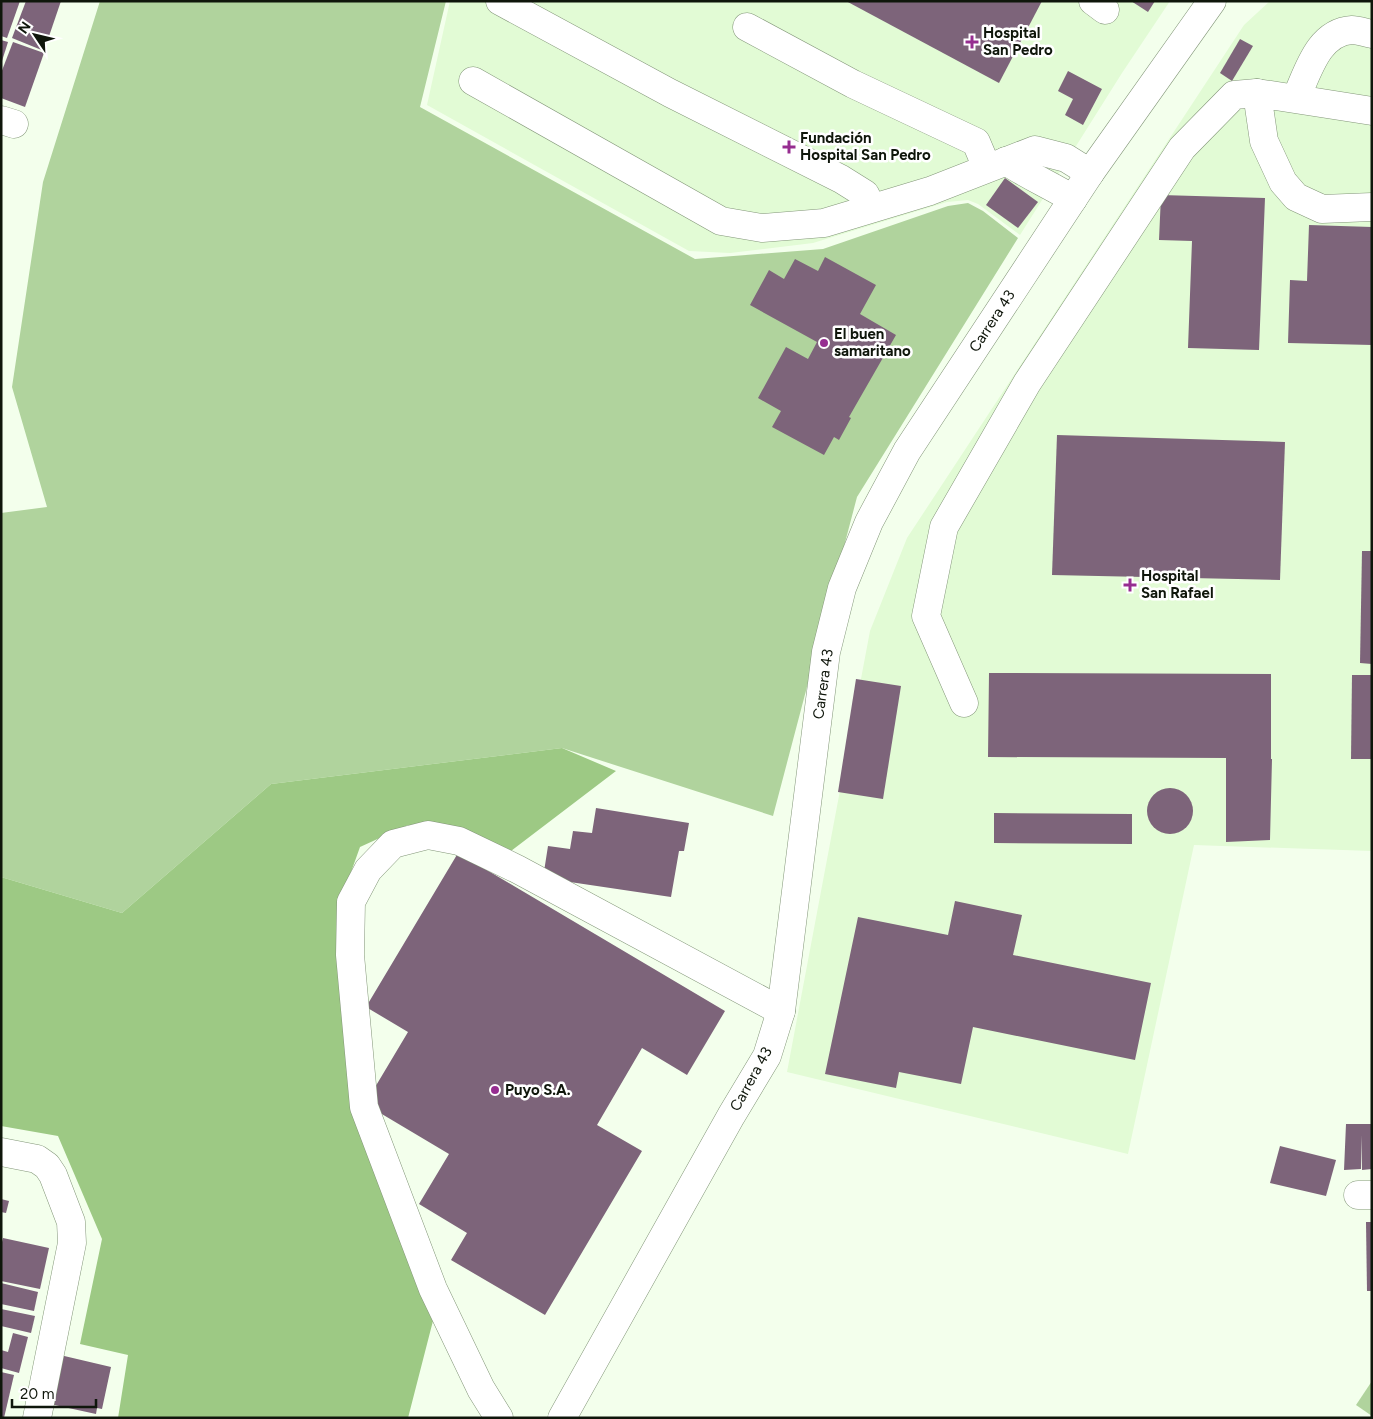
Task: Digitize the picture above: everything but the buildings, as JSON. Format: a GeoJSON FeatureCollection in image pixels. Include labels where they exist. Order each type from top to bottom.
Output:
{"type":"FeatureCollection","features":[{"type":"Feature","properties":{"kind":"street"},"geometry":{"type":"LineString","coordinates":[[500,1],[670,93],[841,179],[865,194],[872,208]]}},
{"type":"Feature","properties":{"kind":"street","name":"Carrera 43"},"geometry":{"type":"LineString","coordinates":[[562,1418],[731,1116],[767,1056],[781,1011],[826,652],[842,588],[869,522],[907,451],[1090,173],[1212,1]]}},
{"type":"Feature","properties":{"kind":"street"},"geometry":{"type":"LineString","coordinates":[[747,27],[853,84],[976,142],[996,165],[1051,186],[1073,199]]}},
{"type":"Feature","properties":{"kind":"street"},"geometry":{"type":"LineString","coordinates":[[1296,98],[1320,47],[1333,36],[1352,30],[1372,34]]}},
{"type":"Feature","properties":{"kind":"street"},"geometry":{"type":"LineString","coordinates":[[473,81],[721,221],[762,228],[824,223],[930,191],[1035,150],[1066,158],[1090,173]]}},
{"type":"Feature","properties":{"kind":"street"},"geometry":{"type":"LineString","coordinates":[[1257,93],[1264,141],[1283,182],[1296,197],[1322,209],[1372,208]]}},
{"type":"Feature","properties":{"kind":"street"},"geometry":{"type":"LineString","coordinates":[[964,703],[926,616],[944,527],[1027,383],[1182,148],[1234,95],[1257,93],[1372,111]]}},
{"type":"Feature","properties":{"kind":"street"},"geometry":{"type":"LineString","coordinates":[[499,1418],[481,1389],[433,1290],[364,1107],[350,946],[352,902],[368,870],[393,844],[428,835],[459,840],[781,1011]]}},
{"type":"Feature","properties":{"kind":"street"},"geometry":{"type":"LineString","coordinates":[[1,1152],[36,1158],[47,1166],[53,1175],[71,1222],[72,1243],[37,1418]]}},
{"type":"Feature","properties":{"kind":"shaded area"},"geometry":{"type":"Polygon","coordinates":[[[100,1],[446,1],[420,107],[695,259],[823,249],[948,206],[968,203],[983,211],[1018,238],[857,497],[773,816],[562,748],[271,784],[122,913],[1,877],[1,513],[47,507],[12,387],[43,182],[100,1]]]}},
{"type":"Feature","properties":{"kind":"shaded area","name":"Fundación Hospital San Pedro"},"geometry":{"type":"Polygon","coordinates":[[[450,1],[1170,1],[1122,73],[1020,235],[978,204],[968,200],[947,202],[813,243],[730,253],[689,251],[427,105],[450,1]]]}},
{"type":"Feature","properties":{"kind":"shaded area","name":"Hospital San Rafael"},"geometry":{"type":"Polygon","coordinates":[[[1270,1],[1372,1],[1372,851],[1194,845],[1128,1154],[787,1072],[870,631],[907,538],[1244,25],[1270,1]]]}},
{"type":"Feature","properties":{"kind":"shaded area"},"geometry":{"type":"Polygon","coordinates":[[[1372,1381],[1372,1416],[1356,1405],[1372,1381]]]}},
{"type":"Feature","properties":{"kind":"green space"},"geometry":{"type":"Polygon","coordinates":[[[562,748],[616,771],[503,857],[408,825],[360,847],[341,900],[343,1021],[435,1313],[408,1418],[118,1418],[128,1355],[80,1344],[102,1239],[58,1136],[1,1126],[1,877],[122,913],[271,784],[562,748]]]}},
{"type":"Feature","properties":{"kind":"place","name":"Hospital San Pedro"},"geometry":{"type":"Point","coordinates":[972,42]}},
{"type":"Feature","properties":{"kind":"place","name":"Fundación Hospital San Pedro"},"geometry":{"type":"Point","coordinates":[789,147]}},
{"type":"Feature","properties":{"kind":"place","name":"El buen samaritano"},"geometry":{"type":"Point","coordinates":[824,343]}},
{"type":"Feature","properties":{"kind":"place","name":"Hospital San Rafael"},"geometry":{"type":"Point","coordinates":[1130,585]}},
{"type":"Feature","properties":{"kind":"place","name":"Puyo S.A."},"geometry":{"type":"Point","coordinates":[495,1090]}}]}
